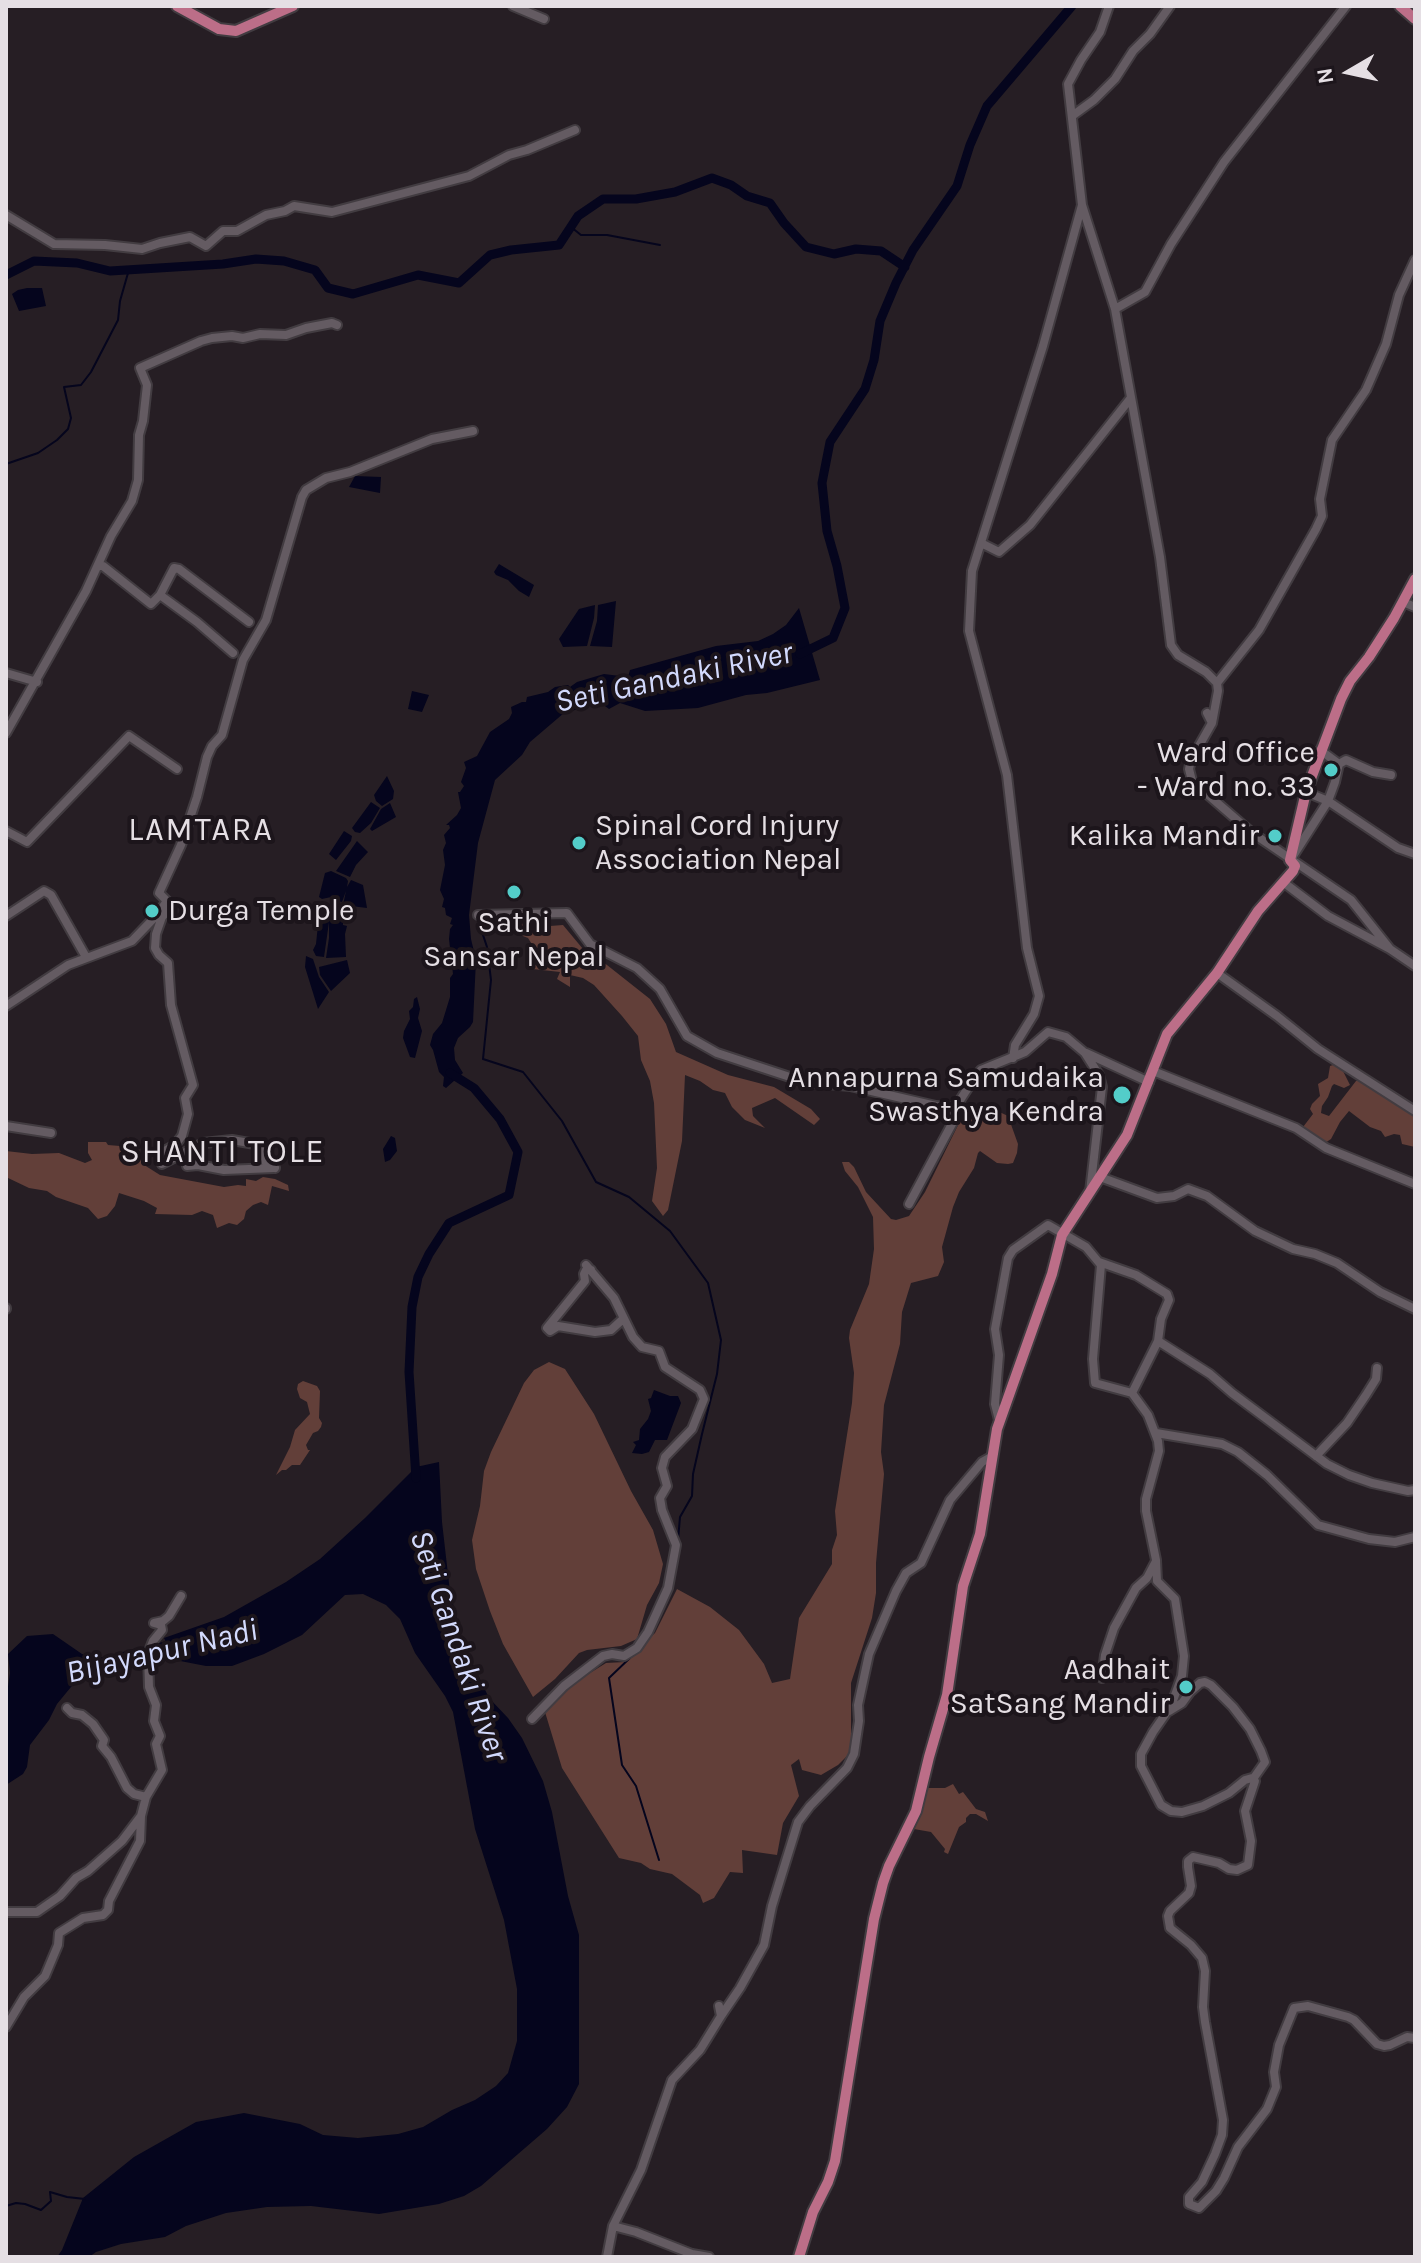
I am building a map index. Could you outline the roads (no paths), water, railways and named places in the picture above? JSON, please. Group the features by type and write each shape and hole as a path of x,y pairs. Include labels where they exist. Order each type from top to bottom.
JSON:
{"main road":[{"path":"177,6 219,29 236,31 293,6"},
{"path":"1400,6 1415,19"},
{"path":"799,2257 813,2212 835,2161 874,1919 886,1873 916,1811 943,1713 963,1586 980,1534 999,1420 1052,1274 1062,1235 1127,1135 1167,1034 1217,973 1258,911 1294,869 1290,860 1306,792 1345,690 1376,646 1415,579"}],"street":[{"path":"513,6 544,19"},
{"path":"1109,6 1100,32 1068,84 1082,205 1115,309 1160,557 1171,645 1178,655 1206,672 1217,683 1212,723 1191,760 1189,769 1192,781 1251,832 1351,900 1390,949"},
{"path":"1072,116 1115,79 1133,51 1170,6"},
{"path":"1115,309 1145,292 1171,244 1224,162 1346,6"},
{"path":"6,215 54,244 142,249 190,237 206,246 223,231 237,231 266,215 294,206 332,212 469,176 509,155 575,130"},
{"path":"1013,1058 1015,1045 1034,1014 1039,996 1027,948 1007,775 969,631 972,571 1043,346 1082,205"},
{"path":"1217,683 1259,630 1316,529 1322,516 1320,499 1332,440 1366,390 1386,344 1399,295 1415,260"},
{"path":"6,733 37,682 132,501 138,480 139,435 147,385 140,368 212,338 286,335 306,328 332,323 337,325"},
{"path":"981,543 999,552 1030,525 1130,399"},
{"path":"187,1166 224,1170 275,1168 266,1163 263,1152 255,1144 232,1140 203,1143 162,1164 163,1152 182,1136 188,1114 185,1098 193,1085 171,1005 168,963 155,948 156,934 162,917 168,911 167,901 159,893 181,845 207,757 222,735 243,660 266,620 302,497 312,485 326,478 350,472 432,439 473,431"},
{"path":"98,566 103,566 151,604 160,595 174,568 179,569 249,622"},
{"path":"160,595 233,653"},
{"path":"1403,602 1415,607"},
{"path":"6,673 37,682"},
{"path":"1207,713 1212,723"},
{"path":"6,831 27,842 129,736 177,769"},
{"path":"1320,750 1339,764"},
{"path":"1290,860 1328,801 1339,764 1346,760 1373,772 1391,775"},
{"path":"1306,792 1328,801 1389,843 1415,854"},
{"path":"1283,882 1328,916 1415,966"},
{"path":"6,916 44,891 51,895 86,957"},
{"path":"6,1006 61,969 132,941 167,901"},
{"path":"478,915 567,913 590,944 637,968 660,989 687,1036 717,1053 805,1082 850,1086 955,1108"},
{"path":"1217,973 1318,1049 1415,1111"},
{"path":"909,1204 953,1122 955,1108 981,1070 1025,1052 1048,1032 1066,1037 1085,1053 1099,1075 1102,1087 1090,1193"},
{"path":"1085,1053 1296,1128 1326,1148 1415,1184"},
{"path":"6,1126 51,1133"},
{"path":"1100,1177 1157,1198 1174,1196 1188,1189 1207,1196 1255,1231 1293,1249 1337,1263 1380,1292 1415,1309"},
{"path":"999,1420 995,1404 999,1355 995,1329 1008,1258 1013,1250 1048,1225 1086,1247 1101,1268 1094,1379 1098,1385 1132,1393 1148,1415 1156,1433 1159,1451 1145,1506 1157,1581 1175,1599 1183,1644 1182,1676 1168,1711 1153,1732 1140,1760 1166,1810 1182,1812 1203,1806 1229,1793 1245,1780 1253,1779"},
{"path":"1099,1262 1136,1275 1167,1294 1169,1300 1161,1319 1158,1341 1132,1393"},
{"path":"532,1719 564,1686 603,1656 624,1656 637,1648 648,1632 668,1588 674,1563 676,1545 660,1498 667,1486 662,1468 665,1457 692,1429 704,1399 700,1390 665,1367 659,1351 642,1347 623,1319 614,1298 588,1268 584,1274 585,1281 547,1328 550,1331 558,1326 595,1332 611,1330 623,1319"},
{"path":"1158,1341 1210,1374 1327,1464 1372,1483 1415,1490"},
{"path":"1316,1456 1353,1414 1376,1379 1377,1368"},
{"path":"1156,1433 1222,1444 1238,1452 1267,1475 1318,1525 1369,1539 1395,1542 1415,1537"},
{"path":"607,2257 613,2226 641,2170 672,2080 700,2050 764,1945 772,1906 798,1822 847,1768 854,1754 858,1705 869,1654 896,1591 906,1573 921,1563 950,1500 982,1462 991,1457"},
{"path":"1102,1678 1105,1655 1114,1628 1156,1560"},
{"path":"6,2027 24,1997 45,1976 58,1945 59,1933 83,1918 103,1915 108,1910 109,1901 140,1841 146,1797 162,1770 156,1744 160,1736 154,1721 156,1705 149,1687 148,1654 162,1630 161,1625 154,1623 169,1616 181,1596"},
{"path":"1168,1711 1182,1703 1200,1683 1211,1685 1250,1729 1265,1762 1253,1779 1254,1785 1245,1811 1251,1841 1248,1865 1237,1870 1229,1869 1219,1863 1193,1857 1188,1861 1189,1893 1168,1916 1170,1928 1202,1958 1205,1971 1203,2007 1223,2120 1222,2135 1215,2154 1202,2182 1189,2197 1189,2204 1199,2208 1216,2191 1238,2147 1267,2109 1276,2087 1274,2072 1279,2045 1294,2008 1308,2006 1348,2017 1377,2044 1384,2046 1407,2037 1415,2038"},
{"path":"67,1708 93,1724 127,1788 134,1794 146,1797"},
{"path":"6,1912 37,1912 60,1896 76,1878 122,1841 141,1816"},
{"path":"719,2006 721,2016"},
{"path":"613,2226 709,2257"}],"water":[{"path":"27,288 42,288 46,306 19,311 12,294"},
{"path":"355,476 381,477 380,493 349,487"},
{"path":"499,564 534,585 529,597 508,580 496,575 494,572"},
{"path":"616,601 612,647 590,646 598,605"},
{"path":"595,605 587,646 563,647 559,639 579,609"},
{"path":"799,608 820,680 698,708 645,711 620,703 609,709 589,706 564,713 530,742 522,755 495,780 478,843 469,915 476,960 473,1022 458,1038 454,1048 455,1060 463,1073 446,1088 443,1086 444,1077 439,1072 430,1045 433,1034 442,1023 450,997 450,978 453,974 449,939 453,925 450,924 452,918 446,915 442,907 444,899 440,890 445,865 444,835 450,828 446,825 461,808 458,792 464,786 461,782 466,768 464,762 477,756 490,732 509,719 511,707 526,702 527,697 555,687 570,687 604,674 620,676 625,680 630,670 716,646 758,641 786,625"},
{"path":"412,691 429,695 422,712 408,709"},
{"path":"387,776 394,791 393,799 382,806 374,795"},
{"path":"371,802 380,808 371,823 360,833 355,832 352,828"},
{"path":"390,803 396,817 372,831 370,829 381,809"},
{"path":"344,831 352,836 351,841 336,860 329,854"},
{"path":"357,841 368,852 350,877 336,871"},
{"path":"331,871 346,878 347,887 351,880 363,885 367,908 343,905 346,891 342,902 331,897 319,897 325,873"},
{"path":"319,915 343,920 343,925 347,926 346,957 326,958 329,922 324,957 316,956 313,950"},
{"path":"306,956 313,959 319,977 329,992 318,1009 305,967"},
{"path":"347,960 350,973 331,991 320,975 319,967"},
{"path":"417,997 422,1031 415,1058 410,1057 403,1038 410,1019 409,1011"},
{"path":"391,1136 395,1138 397,1151 385,1162 383,1149"},
{"path":"654,1390 678,1396 681,1403 667,1440 655,1440 649,1452 632,1453 636,1445 633,1442 639,1440 640,1429 651,1411 648,1399"},
{"path":"439,1462 450,1592 463,1644 489,1698 522,1738 543,1781 552,1812 579,1935 579,2084 567,2107 547,2129 481,2186 464,2196 439,2204 379,2214 311,2206 267,2207 226,2213 186,2226 165,2237 121,2244 89,2257 57,2257 83,2198 134,2157 196,2122 244,2113 300,2124 323,2135 358,2138 398,2134 423,2127 475,2100 496,2086 508,2073 517,2041 517,1989 504,1920 475,1829 453,1712 415,1653 400,1619 386,1605 363,1594 345,1595 302,1635 232,1666 206,1666 175,1660 164,1638 224,1617 286,1582 320,1559 416,1467"},
{"path":"53,1634 82,1654 96,1658 99,1666 80,1676 57,1704 30,1745 23,1774 6,1785 8,1654 27,1636"}],"waterway":[{"name":"Seti Gandaki River","path":"800,654 833,638 845,608 827,531 822,483 830,442 865,389 874,360 880,321 913,250 957,186 987,106 1072,6"},
{"path":"6,275 34,261 77,263 110,271 256,259 284,261 315,270 328,288 353,294 418,275 459,283 490,255 559,245 578,216 603,199 636,199 675,192 712,178 731,185 747,196 770,203 806,247 834,254 856,249 881,251 905,267"},
{"path":"571,227 581,235 607,235 660,245"},
{"path":"6,464 38,453 68,429 71,418 64,387 81,385 91,372 118,320 128,273 142,268"},
{"path":"480,926 487,947 491,980 483,1059 523,1072 562,1121 596,1182 629,1197 670,1231 708,1283 721,1340 717,1374 693,1474 692,1496 680,1517 678,1540"},
{"name":"Seti Gandaki River","path":"416,1478 409,1372 412,1307 418,1277 449,1223 509,1195 518,1152 500,1119 474,1088 450,1073"},
{"name":"Bijayapur Nadi","path":"89,1665 180,1645"},
{"path":"633,1655 609,1678 622,1765 636,1786 659,1860"},
{"path":"6,2206 25,2204 41,2210 51,2201 50,2192 85,2199"}],"place":[{"name":"Ward Office - Ward no. 33","path":"1331,770"},
{"name":"Kalika Mandir","path":"1275,836"},
{"name":"Spinal Cord Injury Association Nepal","path":"579,843"},
{"name":"Sathi Sansar Nepal","path":"514,892"},
{"name":"Durga Temple","path":"152,911"},
{"name":"Annapurna Samudaika Swasthya Kendra","path":"1122,1095"},
{"name":"Aadhait SatSang Mandir","path":"1186,1687"}],"district":[{"name":"LAMTARA","path":"201,831"},
{"name":"SHANTI TOLE","path":"223,1153"}]}
